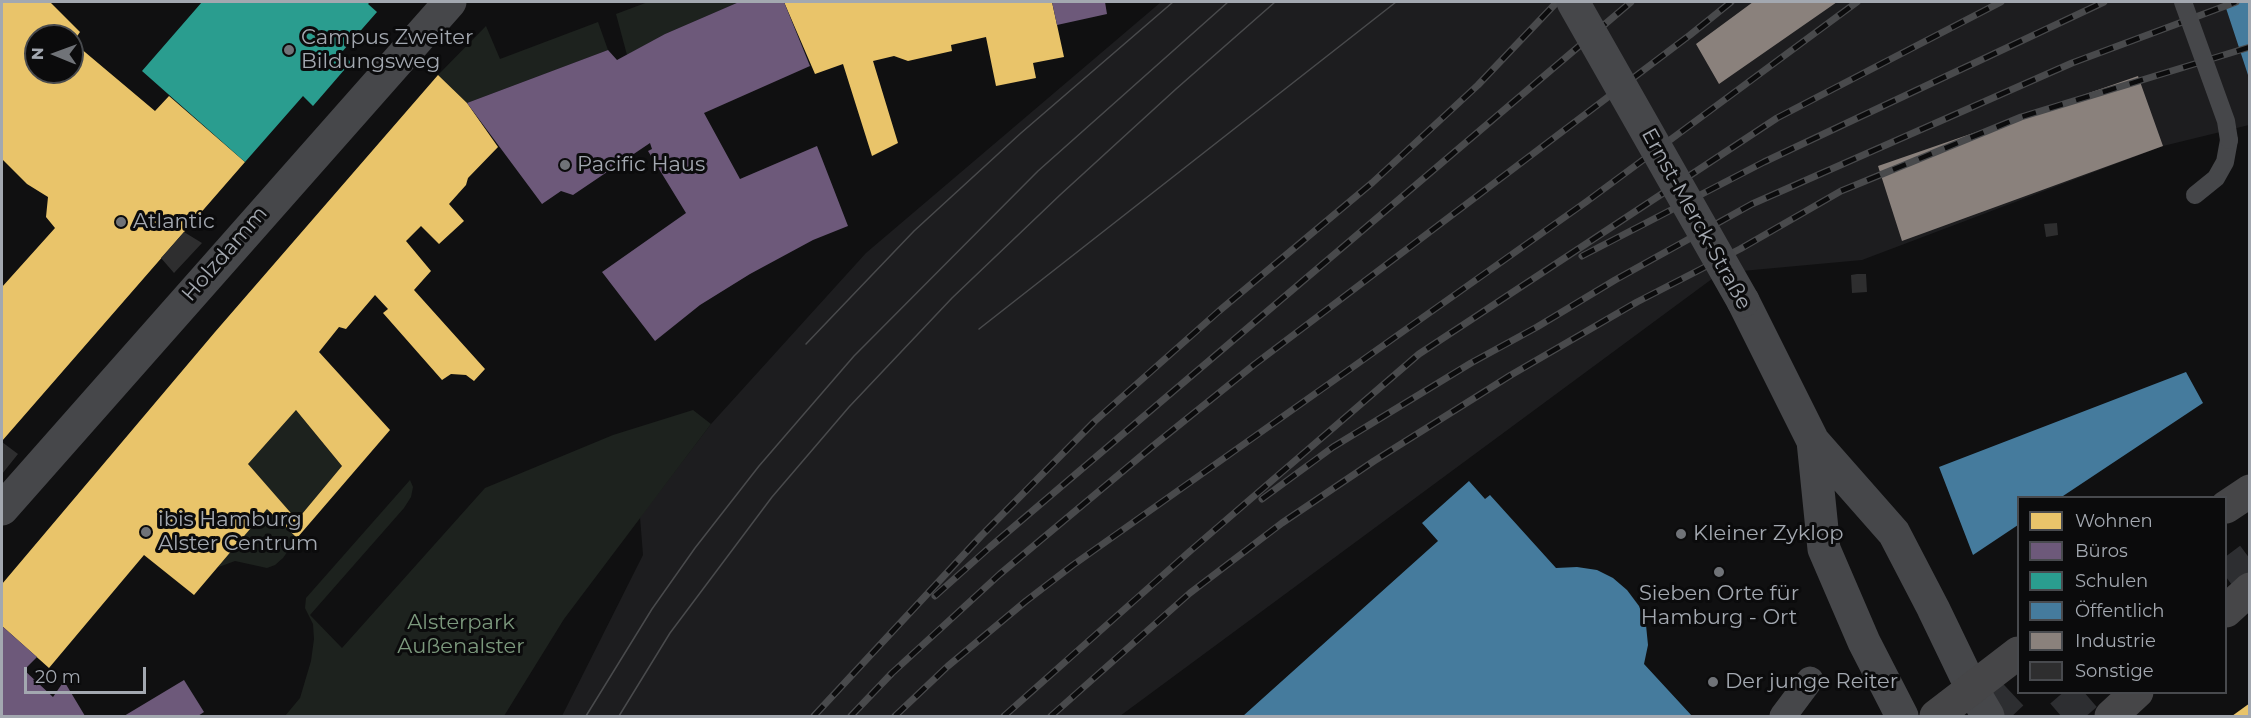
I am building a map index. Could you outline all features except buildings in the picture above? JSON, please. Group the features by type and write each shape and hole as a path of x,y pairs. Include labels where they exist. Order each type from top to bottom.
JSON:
{"main road":[{"path":"2227,506 2250,491"},
{"path":"2227,610 2250,589"},
{"path":"1936,717 2017,655"},
{"path":"2111,717 2136,694"}],"street":[{"name":"Holzdamm","path":"2,509 450,2"},
{"name":"Ernst-Merck-Straße","path":"1573,2 1743,301 1812,441 1894,533 1988,717"},
{"name":"Ernst-Merck-Straße","path":"1812,441 1824,549 1861,634 1902,717"},
{"path":"1783,717 1810,680"}],"lane":[{"path":"2183,2 2226,122 2229,140 2225,162 2216,178 2195,195"}],"shaded area":[{"path":"1161,2 2249,2 2249,125 2163,146 1862,260 1720,273 1120,716 562,716 643,555 640,517 711,424 866,253"}],"green space":[{"path":"648,2 739,2 665,34 627,55 616,14"},
{"path":"598,22 608,50 467,103 438,75 486,26 500,59"},
{"path":"296,410 342,466 297,520 248,464"},
{"name":"Alsterpark Außenalster","path":"693,410 711,424 564,619 504,716 285,716 300,698 311,661 314,639 313,624 305,608 306,598 410,480 413,487 411,497 404,508 310,615 342,648 485,488 613,435"},
{"path":"267,509 297,538 283,558 267,568 235,561 216,568"}],"tunnel":[{"path":"2227,576 2250,559"},
{"path":"1988,716 2017,689"},
{"path":"2061,716 2087,694"}],"tram line":[{"path":"806,344 914,231 1021,133 1173,2"},
{"path":"586,716 652,609 695,548 759,466 854,356 1038,171 1228,2"},
{"path":"619,716 670,633 772,497 849,407 952,298 1060,195 1275,2"},
{"path":"979,329 1396,2"}],"railway":[{"path":"814,716 981,536 1095,421 1219,311 1372,183 1478,85 1557,2"},
{"path":"935,596 1631,2"},
{"path":"851,716 892,673 1000,574 1153,446 1255,364 1731,2"},
{"path":"895,716 948,666 1073,565 1586,202 1857,2"},
{"path":"1004,716 1189,552 1419,354 1777,118 2001,2"},
{"path":"1582,256 1764,162 2104,2"},
{"path":"1262,499 1333,447 1471,363 1752,204 2072,63 2236,2"},
{"path":"1051,716 1190,593 1282,523 1374,461 1511,375 1637,302 1740,249 1841,191 2021,117 2250,47"}],"place":[{"name":"Campus Zweiter Bildungsweg","path":"289,50"},
{"name":"Pacific Haus","path":"565,165"},
{"name":"Atlantic","path":"121,222"},
{"name":"ibis Hamburg Alster Centrum","path":"146,532"},
{"name":"Kleiner Zyklop","path":"1681,534"},
{"name":"Sieben Orte für Hamburg - Ort","path":"1719,572"},
{"name":"Der junge Reiter","path":"1713,682"}]}
